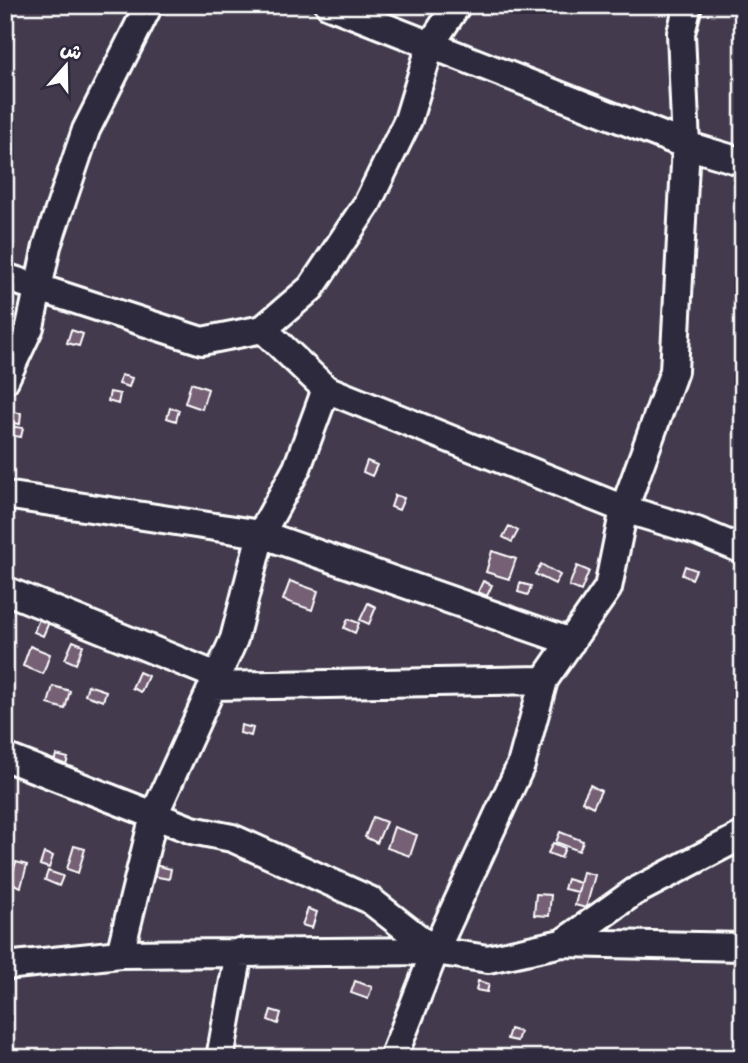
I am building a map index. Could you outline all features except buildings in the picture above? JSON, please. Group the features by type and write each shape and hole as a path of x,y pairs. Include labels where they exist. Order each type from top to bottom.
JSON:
{"street":[{"path":"5,380 30,327 47,246 86,130 149,5"},
{"path":"329,5 686,145 743,162"},
{"path":"5,277 202,341 262,329 312,288 367,204 408,120 431,44 457,5"},
{"path":"393,1058 435,951 521,765 544,680 608,588 624,509 674,371 686,145 681,33 688,5"},
{"path":"262,329 327,388 624,509 697,531 743,550"},
{"path":"120,954 154,816 234,639 261,534 298,468 327,388"},
{"path":"5,495 261,534 571,642"},
{"path":"5,590 215,681 544,680"},
{"path":"5,757 192,830 232,838 370,900 435,951"},
{"path":"562,943 634,892 743,835"},
{"path":"5,966 120,954 435,951 488,960 562,943 743,947"},
{"path":"220,1058 239,952"}]}
